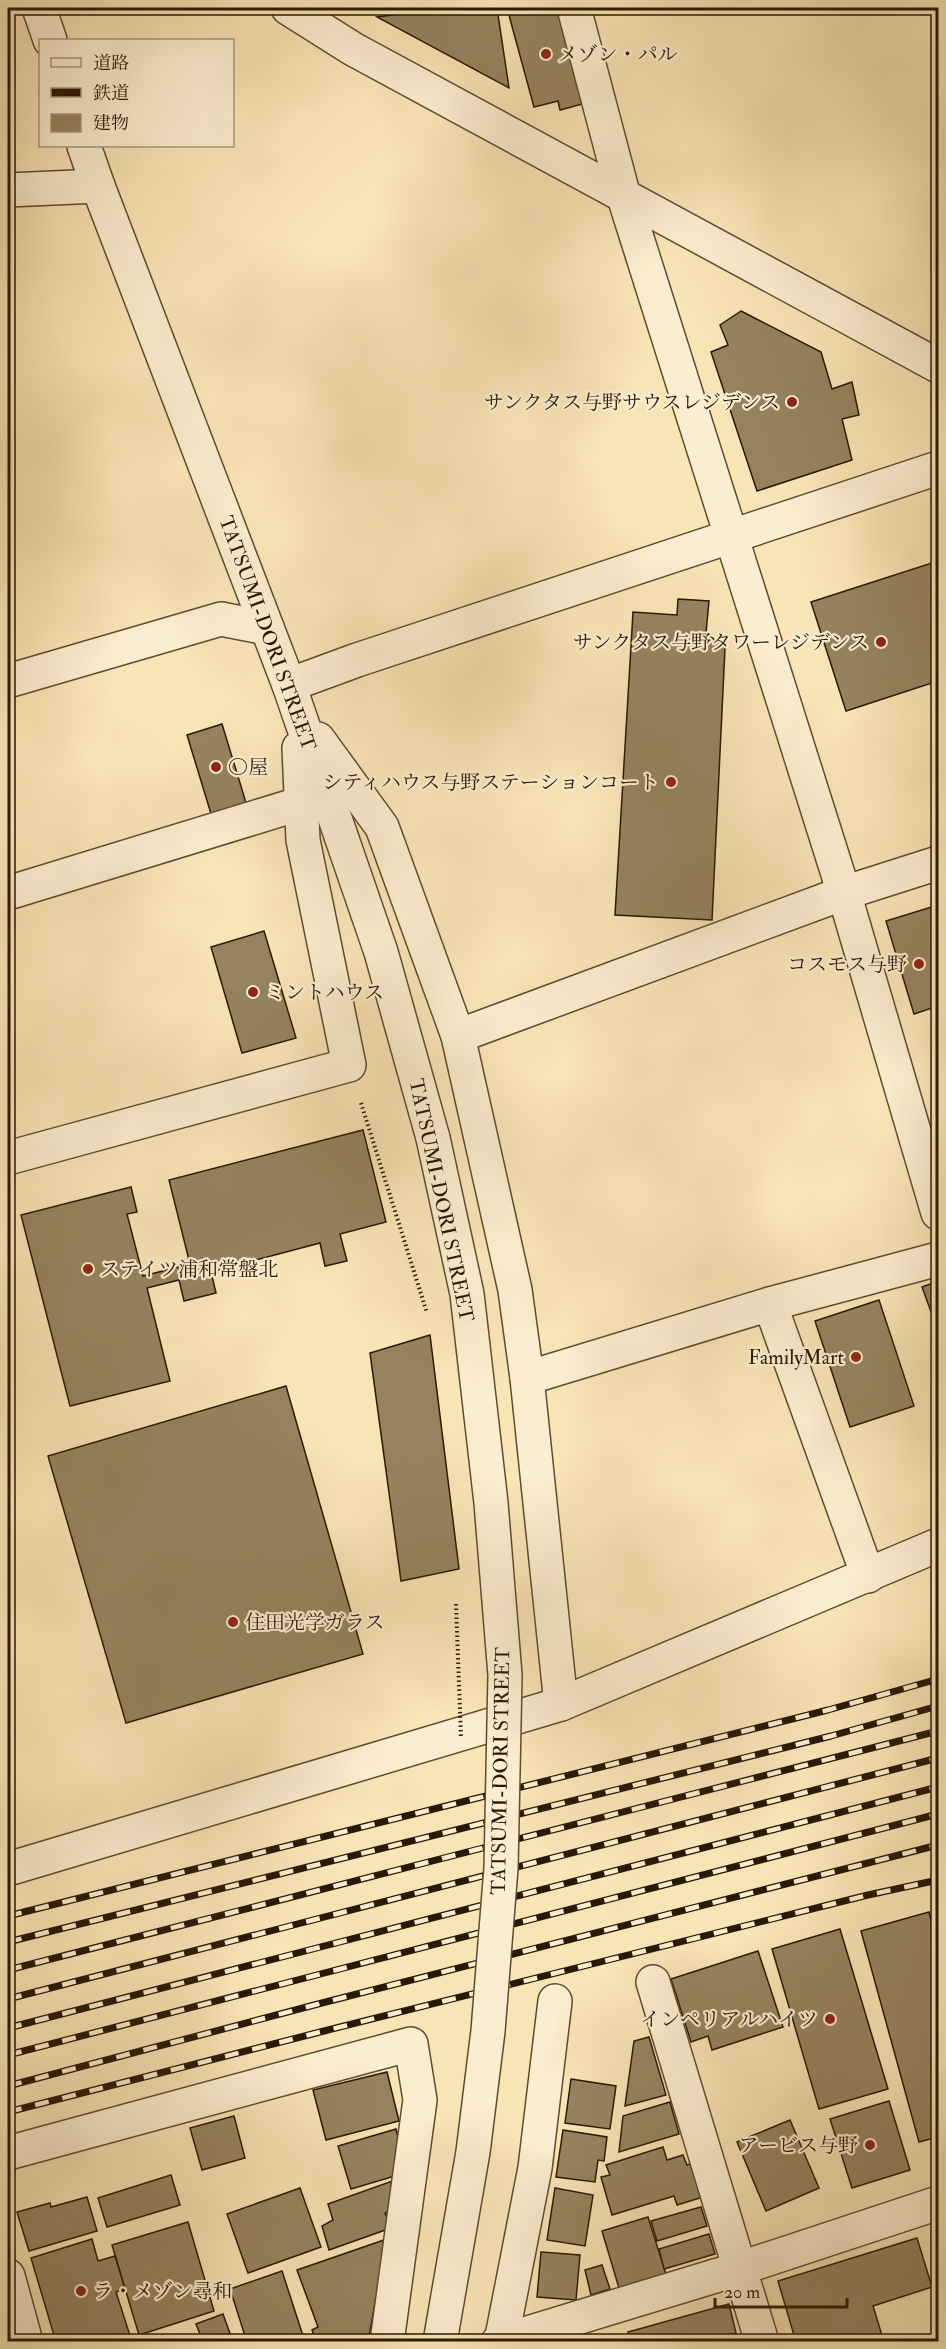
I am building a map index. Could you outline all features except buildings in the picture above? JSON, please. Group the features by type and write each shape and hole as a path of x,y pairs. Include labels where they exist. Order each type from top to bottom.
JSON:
{"street":[{"path":"39,8 50,39"},
{"path":"574,8 624,197 844,893 939,1213"},
{"path":"303,9 353,50 939,366"},
{"name":"TATSUMI-DORI STREET","path":"84,147 293,698 381,952 433,1138 467,1294 491,1503 505,1675 501,1869 488,2031 472,2152 440,2342"},
{"path":"8,190 98,186"},
{"path":"293,698 357,660 939,468"},
{"path":"8,681 221,619 267,628"},
{"path":"8,1158 349,1065 303,840 293,698"},
{"path":"293,698 382,827 458,1036 515,1290 527,1378 561,1704"},
{"path":"8,893 302,803"},
{"path":"458,1036 844,893 939,863"},
{"path":"527,1378 770,1304 939,1259"},
{"path":"770,1304 868,1576"},
{"path":"8,1869 561,1704 939,1545"},
{"path":"653,1982 738,2269 762,2342"},
{"path":"555,2001 535,2168 500,2341 738,2269 939,2203"},
{"path":"8,2153 411,2044 420,2100 387,2342"},
{"path":"8,2276 26,2342"}],"path":[{"path":"349,1065 427,1314"}],"railway":[{"path":"8,1916 828,1710 938,1679"},
{"path":"8,1942 831,1736 938,1706"},
{"path":"8,1970 938,1731"},
{"path":"8,1999 938,1758"},
{"path":"8,2028 938,1787"},
{"path":"8,2055 938,1814"},
{"path":"8,2086 938,1845"},
{"path":"8,2112 868,1895 938,1880"}],"place":[{"name":"メゾン・パル","path":"546,54"},
{"name":"サンクタス与野サウスレジデンス","path":"792,402"},
{"name":"サンクタス与野タワーレジデンス","path":"881,642"},
{"name":"〇屋","path":"216,767"},
{"name":"シティハウス与野ステーションコート","path":"671,782"},
{"name":"コスモス与野","path":"919,964"},
{"name":"ミントハウス","path":"253,992"},
{"name":"ステイツ浦和常盤北","path":"88,1269"},
{"name":"FamilyMart","path":"856,1357"},
{"name":"住田光学ガラス","path":"233,1622"},
{"name":"インペリアルハイツ","path":"830,2019"},
{"name":"アービス与野","path":"870,2145"},
{"name":"ラ・メゾン尋和","path":"81,2291"}]}
